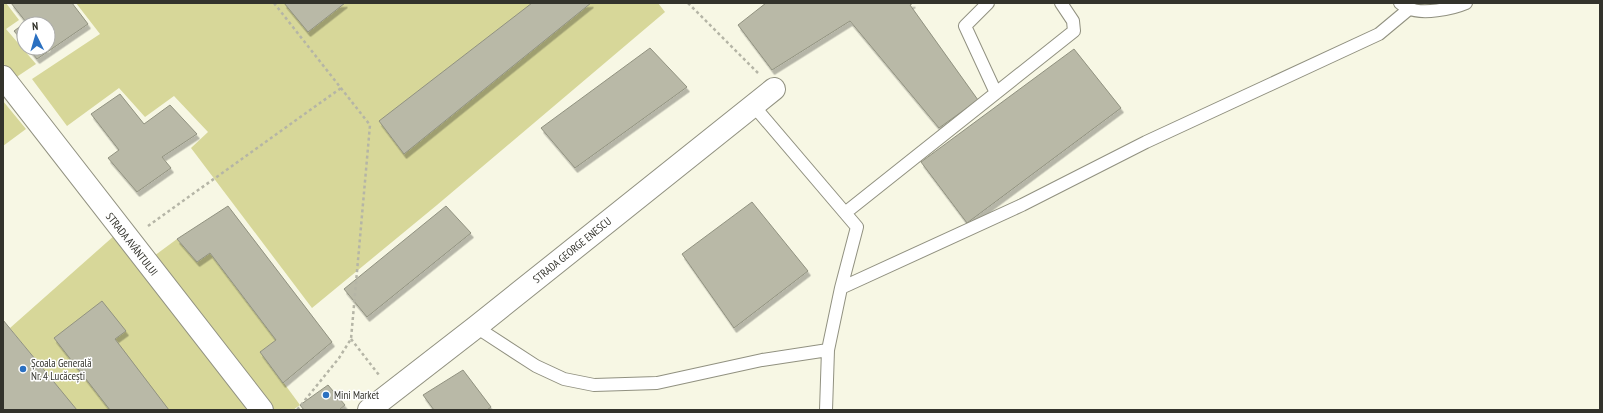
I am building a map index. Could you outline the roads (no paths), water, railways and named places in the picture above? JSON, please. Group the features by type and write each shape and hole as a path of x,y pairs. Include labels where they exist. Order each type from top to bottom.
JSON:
{"street":[{"name":"STRADA AVÂNTULUI","path":"3,77 262,410"},
{"name":"STRADA GEORGE ENESCU","path":"374,409 392,393 476,328 774,89"}],"lane":[{"path":"988,3 965,26 996,93"},
{"path":"845,214 1074,31 1073,21 1061,3"},
{"path":"841,288 1022,205 1146,142 1379,34 1404,6 1422,11 1455,8 1466,3"},
{"path":"753,105 857,228 841,288 828,350 826,410"},
{"path":"476,328 536,366 564,379 594,385 657,383 762,360 828,350"}],"place":[{"name":"Școala Generală Nr. 4 Lucăcești","path":"23,369"},
{"name":"Mini Market","path":"326,395"}]}
